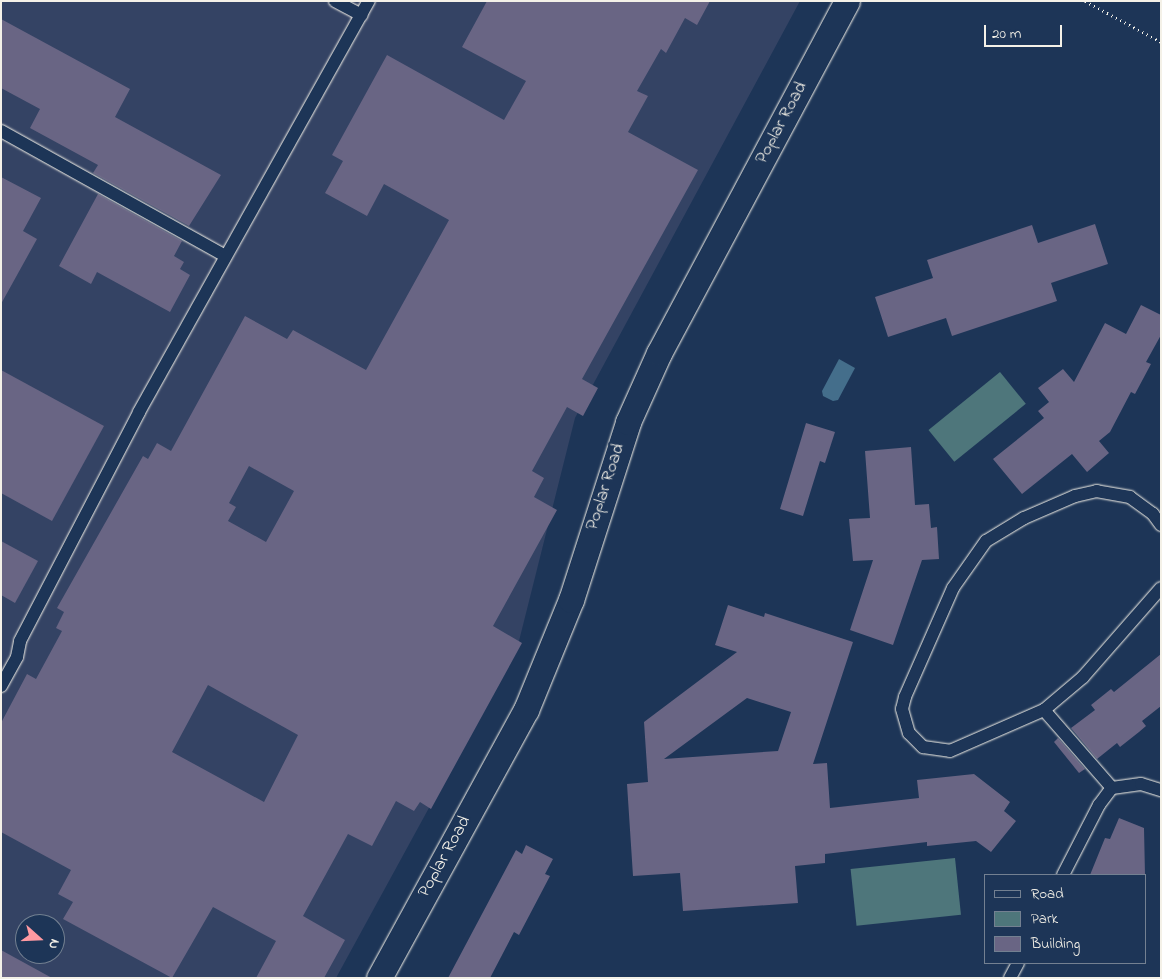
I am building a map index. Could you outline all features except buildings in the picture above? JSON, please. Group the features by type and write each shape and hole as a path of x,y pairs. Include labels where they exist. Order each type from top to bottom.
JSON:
{"street":[{"name":"Poplar Road","path":"379,978 526,710 571,600 628,422 659,353 847,1"}],"lane":[{"path":"335,1 361,15"},
{"path":"1,686 17,657 20,641 140,412 369,1"},
{"path":"1,131 226,256"},
{"path":"1161,525 1152,514 1130,497 1097,491 1075,496 1002,529 986,540 964,568 905,696 902,709 909,733 923,747 950,751 1044,710 1082,677 1161,588"},
{"path":"1044,710 1112,788"},
{"path":"1064,874 1099,805 1112,788 1141,784 1161,790"},
{"path":"1010,978 1017,964"}],"path":[{"path":"1085,1 1161,42"}],"shaded area":[{"path":"1,1 800,1 575,418 518,645 336,978 1,978"},
{"path":"839,359 855,368 838,400 833,401 823,396 822,391"}],"green space":[{"path":"1000,372 1026,404 954,462 929,430"},
{"path":"955,858 961,915 857,926 851,869"}]}
